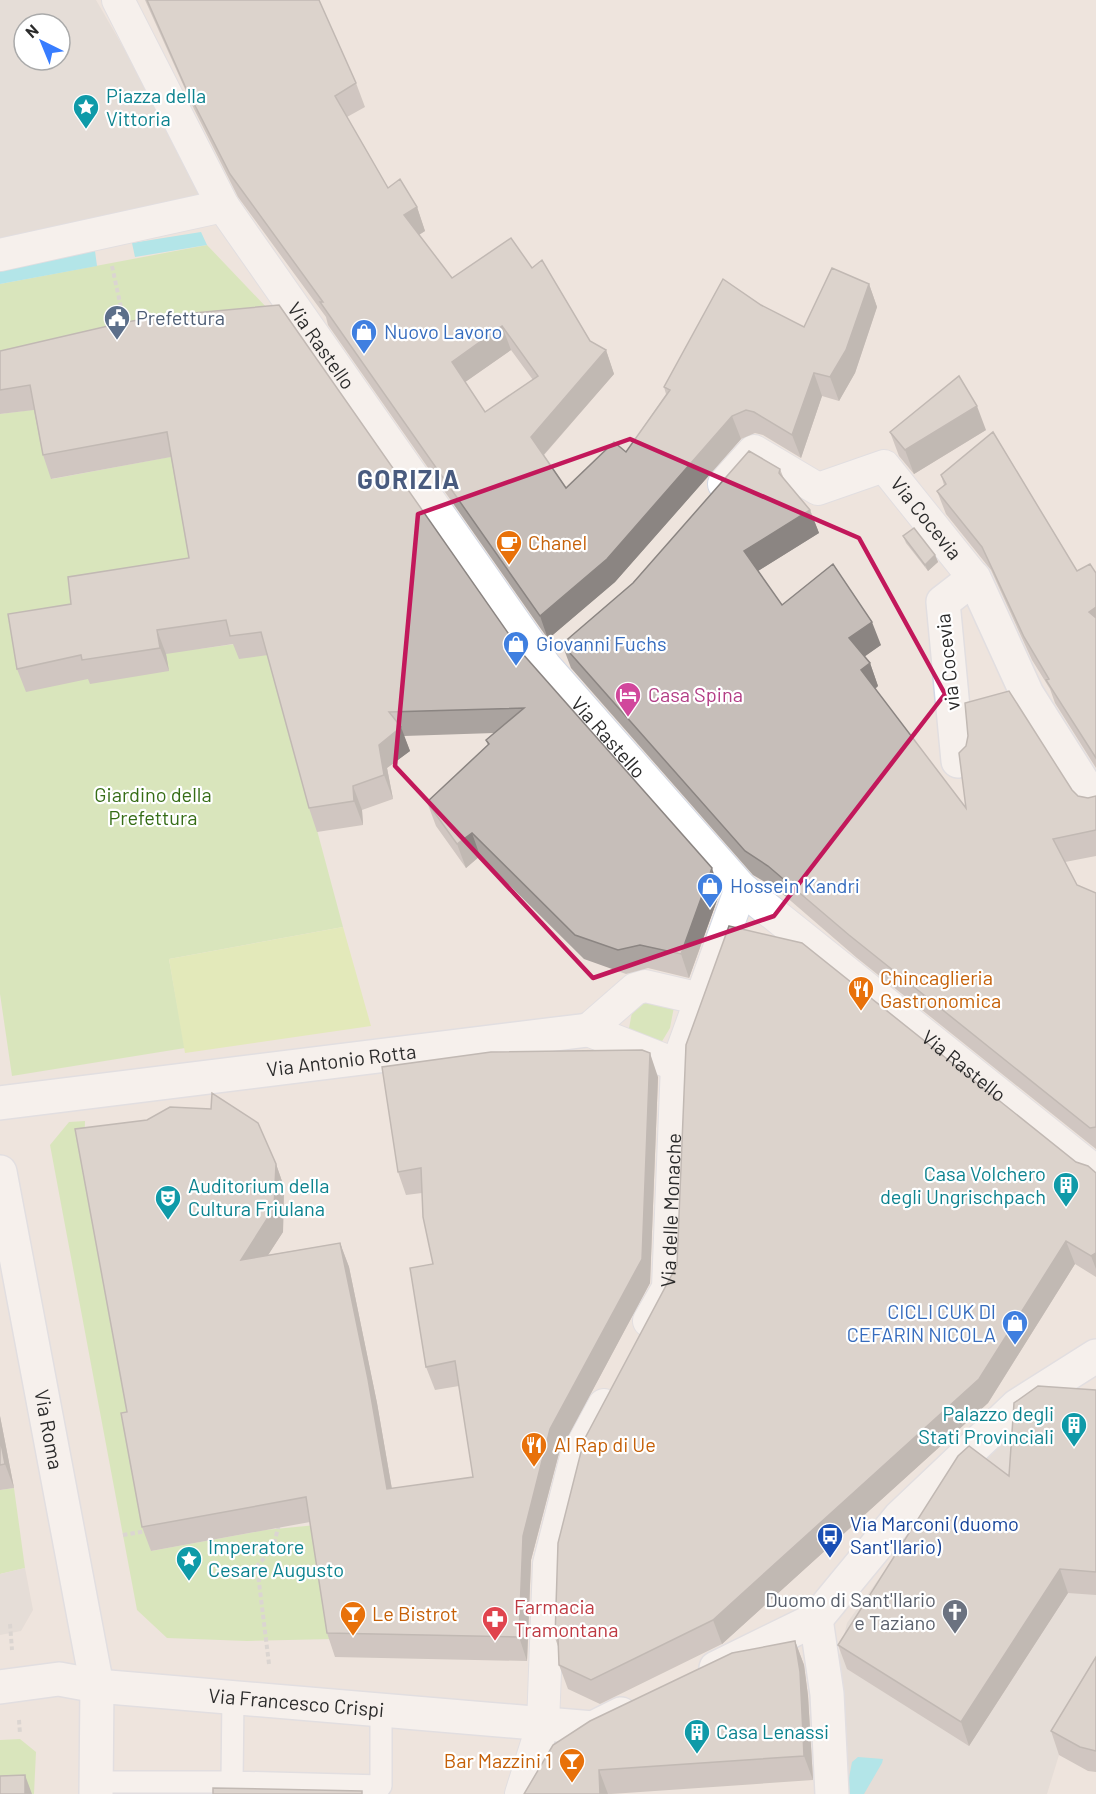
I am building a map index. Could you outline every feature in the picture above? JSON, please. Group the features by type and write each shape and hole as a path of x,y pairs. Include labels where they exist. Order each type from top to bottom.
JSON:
{"main road":[{"name":"via Cocevia","path":"958,761 943,602 974,578"},
{"name":"Via Cocevia","path":"974,578 1027,694 1096,803"},
{"name":"Via Antonio Rotta","path":"0,1103 588,1030"},
{"name":"Via Roma","path":"0,1172 97,1686 96,1788"},
{"path":"688,1681 816,1619 900,1517 1017,1406 1096,1356"},
{"path":"816,1619 827,1694 832,1794"},
{"name":"Via Francesco Crispi","path":"0,1687 59,1679 97,1686 593,1728 646,1702"}],"street":[{"path":"0,255 105,233 217,203 118,0"},
{"name":"Via Rastello","path":"217,203 545,666 741,888 1096,1172"},
{"name":"Via Cocevia","path":"709,502 754,451 818,489 884,466 974,578"},
{"path":"545,666 570,644"},
{"name":"Via delle Monache","path":"635,1348 668,1288 677,1065 741,888"},
{"path":"588,1030 635,989 645,986 701,999"},
{"name":"Via Antonio Rotta","path":"588,1030 677,1065"},
{"path":"521,1794 543,1724 549,1564 576,1457 619,1377"}],"lane":[{"path":"232,1782 233,1698"},
{"path":"96,1788 232,1782 381,1786 381,1710"}],"path":[{"path":"105,233 127,336"},
{"path":"274,1701 257,1566 273,1548 281,1517"},
{"path":"123,1535 148,1531"}],"highlighted area":[{"path":"630,439 859,538 945,694 774,916 593,978 395,766 418,514"}],"green space":[{"path":"207,245 287,329 0,376 0,284"},
{"name":"Giardino della Prefettura","path":"39,409 52,479 175,456 200,594 199,649 235,644 270,655 343,927 169,959 185,1048 12,1076 0,994 0,414"},
{"path":"343,927 371,1026 185,1053 169,959"},
{"path":"650,999 674,1007 670,1028 661,1043 628,1034 632,1012"},
{"path":"85,1121 84,1153 151,1551 265,1530 316,1525 333,1639 247,1641 167,1638 137,1610 50,1145 69,1122"},
{"path":"14,1488 25,1568 0,1574 0,1490"},
{"path":"20,1739 36,1752 34,1794 0,1794 0,1740"}],"shaded area":[{"name":"Piazza della Vittoria","path":"0,0 96,0 212,201 0,241"},
{"path":"1020,1417 1096,1532 1096,1700 1059,1755 1047,1794 832,1794 836,1669 847,1623 941,1492"},
{"path":"25,1568 33,1610 21,1631 0,1635 0,1574"}],"water":[{"path":"201,232 207,245 135,257 132,243"},
{"path":"95,251 97,266 0,284 0,269"},
{"path":"858,1757 883,1759 864,1794 846,1794 852,1762"}],"building":[{"path":"147,0 319,0 356,83 335,96 388,188 400,179 417,207 404,215 452,278 511,238 532,268 542,260 590,341 606,350 531,437 566,488 614,442 626,452 670,390 664,387 723,279 761,305 804,327 832,268 869,284 846,350 830,377 814,373 792,435 754,412 746,410 732,416 607,559 540,616 320,302 323,302 230,174 185,86","holes":["502,326 538,376 485,412 452,362"]},
{"path":"279,305 522,653 712,868 681,954 640,945 618,950 575,935 472,833 457,844 427,802 489,744 486,740 524,708 389,712 401,727 379,745 384,775 353,786 354,801 309,808 261,632 230,636 226,620 157,630 160,648 82,660 81,655 17,669 8,614 71,604 68,577 189,558 167,432 43,455 30,385 0,390 0,351 161,316"},
{"path":"959,376 977,406 905,450 890,432"},
{"path":"993,432 1077,571 1090,564 1096,573 1096,607 1089,612 1096,618 1096,758 1046,680 1049,679 1024,637 982,547 937,491 946,484 941,475"},
{"path":"749,451 780,469 779,473 810,510 744,551 782,605 833,564 872,622 849,638 870,663 861,670 966,808 959,753 966,746 968,736 965,703 1009,691 1072,790 1078,796 1088,798 1096,796 1096,830 1053,839 1077,885 1096,893 1096,1127 1090,1128 849,935 768,866 745,851 562,644 633,583"},
{"path":"914,528 935,555 925,565 903,536"},
{"path":"729,926 802,943 1076,1162 1088,1166 1096,1173 1096,1253 1091,1256 1066,1241 979,1379 713,1620 591,1680 559,1665 558,1638 555,1638 558,1543 584,1440 677,1265 686,1045"},
{"path":"642,1050 650,1053 642,1259 550,1429 523,1536 519,1637 327,1633 306,1497 142,1527 121,1413 127,1412 75,1129 147,1120 170,1107 211,1109 212,1093 258,1123 276,1164 274,1208 241,1260 340,1243 368,1379 387,1489 473,1477 455,1361 426,1367 410,1268 433,1264 423,1217 421,1168 398,1172 382,1067 491,1052"},
{"name":"Duomo di Sant'Ilario e Taziano","path":"1038,1386 1096,1390 1096,1572 1060,1569 961,1722 838,1645 958,1456 969,1446 1009,1476 1014,1403"},
{"path":"0,1438 5,1464 0,1465"},
{"path":"795,1641 800,1672 804,1756 599,1770 600,1794 524,1794 553,1745 590,1721 732,1653"},
{"path":"1096,1657 1096,1751 1080,1747 1051,1731"},
{"path":"25,1775 25,1794 0,1794 0,1776"},
{"path":"213,1788 362,1791 362,1794 213,1794"}],"place":[{"name":"Piazza della Vittoria","path":"86,130"},
{"name":"Prefettura","path":"117,341"},
{"name":"Nuovo Lavoro","path":"364,355"},
{"name":"Chanel","path":"509,566"},
{"name":"Giovanni Fuchs","path":"516,667"},
{"name":"Casa Spina","path":"628,718"},
{"name":"Hossein Kandri","path":"710,909"},
{"name":"Chincaglieria Gastronomica","path":"861,1012"},
{"name":"Casa Volchero degli Ungrischpach","path":"1066,1208"},
{"name":"Auditorium della Cultura Friulana","path":"168,1221"},
{"name":"CICLI CUK DI CEFARIN NICOLA","path":"1015,1346"},
{"name":"Palazzo degli Stati Provinciali","path":"1074,1448"},
{"name":"Al Rap di Ue","path":"534,1468"},
{"name":"Via Marconi (duomo Sant'Ilario)","path":"830,1559"},
{"name":"Imperatore Cesare Augusto","path":"189,1582"},
{"name":"Duomo di Sant'Ilario e Taziano","path":"955,1635"},
{"name":"Le Bistrot","path":"353,1637"},
{"name":"Farmacia Tramontana","path":"495,1642"},
{"name":"Casa Lenassi","path":"697,1755"},
{"name":"Bar Mazzini 1","path":"572,1784"}],"district":[{"name":"GORIZIA","path":"409,480"}]}
